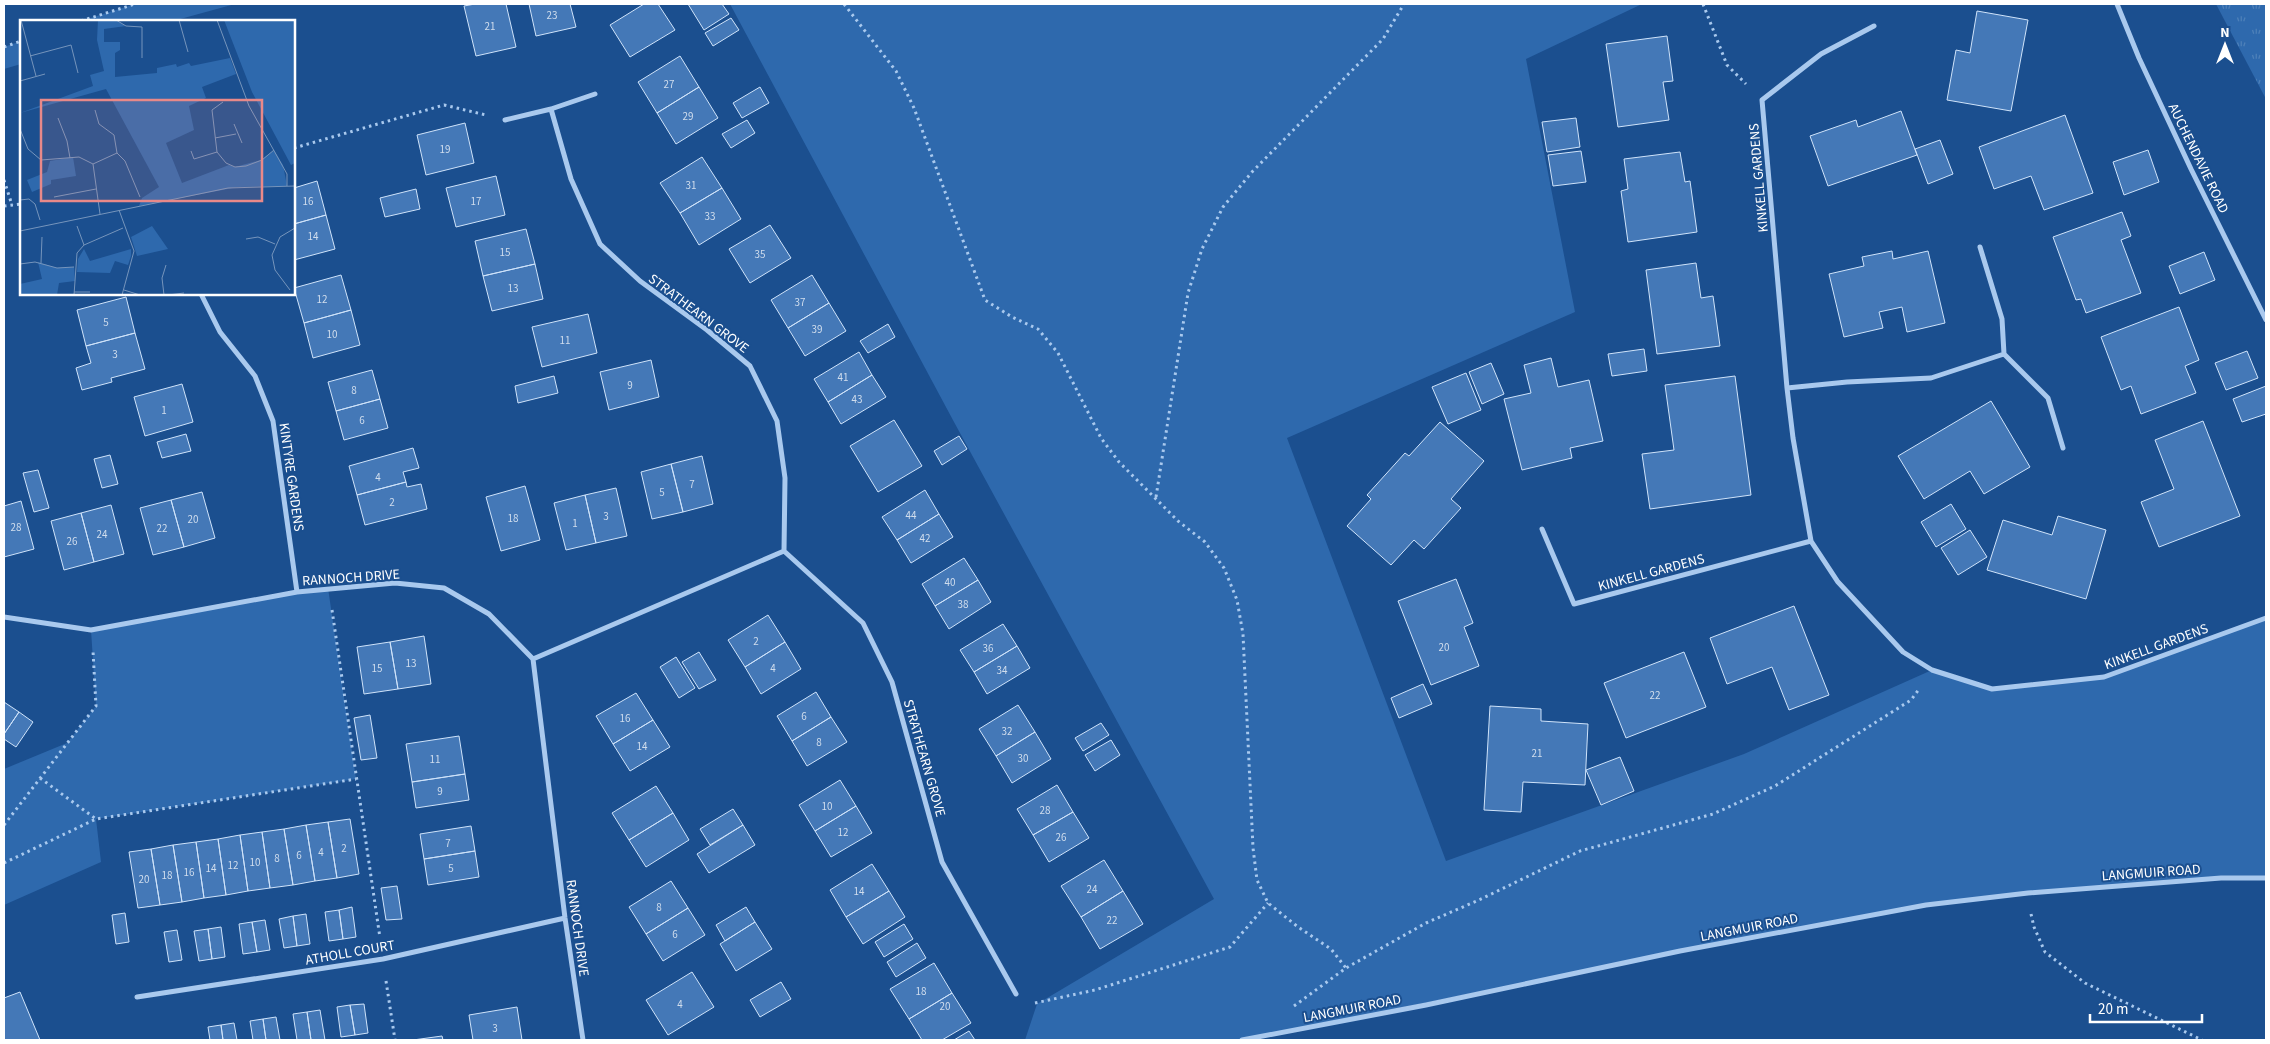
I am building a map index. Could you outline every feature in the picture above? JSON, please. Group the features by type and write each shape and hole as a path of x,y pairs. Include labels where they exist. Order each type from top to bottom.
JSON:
{"street":[{"name":"AUCHENDAVIE ROAD","path":"2117,4 2139,58 2191,169 2266,320"},
{"path":"1762,100 1821,54 1874,26"},
{"path":"505,120 551,109 595,94"},
{"name":"KINKELL GARDENS","path":"1762,100 1787,388 1793,438 1812,541 1845,589 1903,652 1932,670 1992,689 2104,677 2266,618"},
{"name":"STRATHEARN GROVE","path":"551,109 571,179 600,244 640,281 707,330 750,366 777,421 785,478 784,551 862,623 892,682 942,862 1016,994"},
{"path":"1980,247 2002,319 2004,354 2048,398 2063,448"},
{"name":"KINTYRE GARDENS","path":"202,295 220,332 255,376 273,420 297,592"},
{"path":"1787,388 1847,382 1931,378 2004,354"},
{"name":"KINKELL GARDENS","path":"1542,530 1574,604 1812,541"},
{"path":"532,658 784,551"},
{"name":"RANNOCH DRIVE","path":"4,617 91,630 297,592 396,583 444,588 489,614 532,658 565,918 583,1040"},
{"name":"LANGMUIR ROAD","path":"1242,1040 1727,942 1926,905 2028,893 2221,878 2266,878"},
{"name":"ATHOLL COURT","path":"136,997 383,959 565,918"}],"path":[{"path":"84,20 135,4"},
{"path":"844,4 896,71 914,108 985,300 1012,317 1038,329 1058,353 1101,438 1119,462 1178,521 1204,542 1224,568 1237,600 1243,634 1253,848 1257,880 1268,903 1298,927 1331,949 1346,968"},
{"path":"1155,498 1188,293 1202,249 1222,207 1252,172 1383,39 1403,10 1404,4"},
{"path":"1703,4 1727,65 1762,100"},
{"path":"4,47 20,41"},
{"path":"295,148 444,104 505,120"},
{"path":"4,180 12,205"},
{"path":"4,206 20,204"},
{"path":"328,588 395,1040"},
{"path":"4,824 96,706 91,630"},
{"path":"1279,1033 1284,1014 1346,968 1426,923 1479,900 1580,851 1712,814 1775,786 1912,700 1932,670"},
{"path":"40,778 96,819"},
{"path":"4,863 96,819 356,779"},
{"path":"2028,893 2034,927 2045,952 2085,983 2202,1040"},
{"path":"1016,994 1037,1004 1095,990 1230,947 1268,903"}],"green space":[{"path":"135,4 235,4 177,20 84,20"},
{"path":"730,4 1642,4 1526,59 1575,312 1287,438 1446,861 1744,754 1932,670 1992,689 2104,677 2266,618 2266,878 2221,878 2028,893 1926,905 1680,951 1242,1040 1025,1040 1037,1004 1214,899 954,422"},
{"path":"2216,4 2266,4 2266,99"},
{"path":"20,41 20,64 4,69 4,47"},
{"path":"328,588 356,779 96,819 101,862 4,905 4,769 67,743 96,706 91,630"}],"building":[{"path":"506,4 516,47 476,56 464,6"},
{"path":"529,4 570,4 576,27 536,36"},
{"path":"644,4 658,4 675,30 630,57 610,25"},
{"path":"688,4 722,4 729,14 704,30"},
{"path":"1977,11 2028,20 2011,111 1947,100 1956,50 1970,53"},
{"path":"731,18 739,30 713,46 705,33"},
{"path":"1667,36 1673,81 1663,82 1669,120 1618,127 1606,44"},
{"path":"680,56 699,87 657,113 638,82"},
{"path":"699,87 718,118 676,144 657,113"},
{"path":"760,87 769,103 742,118 733,103"},
{"path":"1901,111 1917,155 1828,186 1810,136 1856,120 1858,127"},
{"path":"2065,115 2093,193 2044,210 2031,176 1994,189 1979,147"},
{"path":"1576,118 1580,147 1547,152 1542,122"},
{"path":"747,120 755,133 731,148 722,134"},
{"path":"465,123 474,163 426,175 417,135"},
{"path":"1940,140 1953,174 1928,184 1915,149"},
{"path":"2148,150 2159,182 2124,195 2113,162"},
{"path":"1581,151 1586,182 1553,186 1548,155"},
{"path":"1680,152 1685,182 1690,181 1697,232 1628,242 1621,191 1628,189 1624,159"},
{"path":"702,157 722,188 680,213 660,183"},
{"path":"496,176 505,215 456,227 446,188"},
{"path":"317,181 326,215 295,224 295,188"},
{"path":"722,188 741,219 699,245 680,213"},
{"path":"416,189 420,209 385,217 380,198"},
{"path":"2122,212 2131,236 2121,240 2141,293 2086,313 2081,299 2076,300 2053,237"},
{"path":"326,215 335,249 295,260 295,224"},
{"path":"770,225 791,258 750,283 729,249"},
{"path":"526,229 535,264 483,276 475,241"},
{"path":"1892,251 1893,259 1928,251 1945,323 1907,332 1902,307 1879,312 1883,328 1844,337 1829,274 1864,266 1862,257"},
{"path":"2204,252 2215,280 2180,294 2169,266"},
{"path":"1696,263 1701,298 1713,296 1720,346 1657,354 1646,270"},
{"path":"535,264 543,299 492,311 483,276"},
{"path":"341,275 351,310 304,323 295,288"},
{"path":"812,275 829,303 788,328 771,300"},
{"path":"126,297 135,333 86,346 77,310"},
{"path":"829,303 846,331 805,356 788,328"},
{"path":"2179,307 2199,360 2185,366 2196,393 2141,414 2131,386 2121,390 2101,337"},
{"path":"351,310 360,345 313,358 304,323"},
{"path":"588,314 597,353 542,367 532,327"},
{"path":"888,324 895,337 868,353 860,341"},
{"path":"135,333 145,369 111,378 112,382 82,390 76,368 91,363 86,346"},
{"path":"1644,349 1647,371 1612,376 1608,354"},
{"path":"2247,351 2258,378 2226,390 2215,363"},
{"path":"859,352 872,375 828,402 814,379"},
{"path":"1551,358 1558,387 1589,380 1603,441 1570,448 1572,458 1522,470 1504,399 1531,393 1524,365"},
{"path":"651,360 659,397 609,410 600,372"},
{"path":"1491,363 1504,394 1482,404 1469,372"},
{"path":"372,370 380,399 336,411 328,382"},
{"path":"1466,373 1481,410 1448,424 1432,387"},
{"path":"872,375 886,397 841,424 828,402"},
{"path":"554,376 558,393 518,403 515,386"},
{"path":"1735,376 1751,495 1650,509 1642,454 1674,450 1665,385"},
{"path":"182,384 193,422 145,436 134,397"},
{"path":"2266,386 2266,414 2242,422 2233,399"},
{"path":"380,399 388,428 344,440 336,411"},
{"path":"1991,401 2030,467 1984,494 1970,471 1924,499 1898,456"},
{"path":"894,420 922,466 878,492 850,446"},
{"path":"2203,421 2240,516 2159,547 2141,502 2174,489 2155,440"},
{"path":"1440,422 1484,461 1451,499 1461,508 1424,549 1414,540 1391,565 1347,526 1371,499 1367,495 1405,453 1409,456"},
{"path":"186,434 191,451 162,458 157,442"},
{"path":"959,436 967,449 942,465 934,451"},
{"path":"413,448 419,468 403,472 406,482 357,495 349,466"},
{"path":"110,455 118,484 102,488 94,459"},
{"path":"702,456 713,504 683,512 671,464"},
{"path":"671,464 683,512 652,519 641,472"},
{"path":"38,470 49,508 34,512 23,473"},
{"path":"406,482 407,487 421,484 427,509 365,525 357,495"},
{"path":"525,486 540,540 501,551 486,497"},
{"path":"616,488 627,536 596,543 585,495"},
{"path":"925,490 939,514 897,540 882,517"},
{"path":"202,492 215,538 184,547 171,500"},
{"path":"585,495 596,543 566,550 554,503"},
{"path":"171,500 184,547 153,555 140,508"},
{"path":"21,501 34,549 4,557 4,506"},
{"path":"1951,504 1966,529 1936,547 1921,522"},
{"path":"111,505 124,554 94,562 81,513"},
{"path":"81,513 94,562 64,570 51,521"},
{"path":"939,514 953,537 911,563 897,540"},
{"path":"2058,516 2106,530 2086,599 1987,570 2003,520 2052,535"},
{"path":"1970,530 1987,557 1958,575 1941,548"},
{"path":"964,558 978,580 935,606 922,584"},
{"path":"1456,579 1473,623 1464,627 1479,666 1431,685 1398,601"},
{"path":"978,580 991,602 949,629 935,606"},
{"path":"1794,606 1829,695 1789,710 1772,667 1727,684 1710,638"},
{"path":"768,615 785,642 745,667 728,640"},
{"path":"1003,624 1017,646 974,672 960,650"},
{"path":"424,636 431,684 398,689 390,642"},
{"path":"390,642 398,689 364,694 357,647"},
{"path":"785,642 801,669 761,694 745,667"},
{"path":"1017,646 1030,668 987,694 974,672"},
{"path":"699,652 716,680 699,689 682,662"},
{"path":"1684,652 1706,707 1626,738 1604,683"},
{"path":"676,657 695,688 679,698 660,667"},
{"path":"1423,684 1432,704 1399,718 1391,698"},
{"path":"816,692 831,717 792,741 777,716"},
{"path":"636,693 653,720 613,744 596,716"},
{"path":"4,702 19,712 4,734"},
{"path":"1018,705 1035,732 996,756 979,729"},
{"path":"1490,706 1541,709 1541,721 1588,724 1585,785 1523,782 1521,812 1484,810"},
{"path":"19,712 33,722 16,747 4,739 4,734"},
{"path":"370,715 377,758 361,760 354,718"},
{"path":"831,717 847,742 807,766 792,741"},
{"path":"653,720 670,747 630,771 613,744"},
{"path":"1101,723 1109,735 1083,751 1075,738"},
{"path":"1035,732 1051,759 1012,783 996,756"},
{"path":"459,736 465,774 412,782 406,744"},
{"path":"1111,740 1120,755 1095,771 1085,755"},
{"path":"1620,757 1634,791 1601,805 1586,770"},
{"path":"465,774 469,800 416,808 412,782"},
{"path":"840,780 856,806 815,831 799,805"},
{"path":"1057,785 1073,812 1033,835 1017,809"},
{"path":"656,786 673,813 629,840 612,813"},
{"path":"856,806 872,833 831,857 815,831"},
{"path":"733,809 743,825 710,845 700,829"},
{"path":"1073,812 1089,838 1049,862 1033,835"},
{"path":"673,813 689,840 646,867 629,840"},
{"path":"350,819 359,874 337,878 328,822"},
{"path":"328,822 337,878 315,881 306,825"},
{"path":"306,825 315,881 293,885 284,829"},
{"path":"743,825 755,845 709,873 697,854"},
{"path":"471,826 475,851 424,859 420,834"},
{"path":"284,829 293,885 270,888 262,832"},
{"path":"262,832 270,888 248,891 240,835"},
{"path":"240,835 248,891 226,895 218,839"},
{"path":"218,839 226,895 204,898 196,842"},
{"path":"196,842 204,898 182,902 173,845"},
{"path":"173,845 182,902 160,905 151,849"},
{"path":"151,849 160,905 138,908 129,852"},
{"path":"475,851 479,877 428,885 424,859"},
{"path":"1104,860 1123,891 1081,917 1061,886"},
{"path":"872,864 889,891 846,917 830,890"},
{"path":"671,881 688,908 646,934 629,907"},
{"path":"397,886 402,919 386,920 381,888"},
{"path":"889,891 905,917 863,944 846,917"},
{"path":"1123,891 1143,924 1100,949 1081,917"},
{"path":"352,907 356,937 343,939 339,910"},
{"path":"746,907 755,922 725,941 716,925"},
{"path":"688,908 705,935 663,961 646,934"},
{"path":"339,910 343,939 329,941 325,912"},
{"path":"125,913 129,942 116,944 112,915"},
{"path":"306,914 310,944 297,946 293,916"},
{"path":"293,916 297,946 284,948 279,919"},
{"path":"265,920 270,950 257,952 252,922"},
{"path":"252,922 257,952 243,954 239,924"},
{"path":"755,922 772,949 736,971 720,944"},
{"path":"904,924 913,939 884,957 875,942"},
{"path":"221,927 225,957 212,959 208,929"},
{"path":"208,929 212,959 199,961 194,931"},
{"path":"177,930 182,960 169,962 164,932"},
{"path":"917,943 926,958 896,977 887,962"},
{"path":"934,963 952,993 909,1019 890,989"},
{"path":"692,972 714,1007 668,1035 646,1000"},
{"path":"781,982 791,999 760,1017 750,1000"},
{"path":"20,992 40,1040 4,1040 4,998"},
{"path":"952,993 971,1023 942,1040 922,1040 909,1019"},
{"path":"364,1004 368,1033 355,1035 350,1005"},
{"path":"350,1005 355,1035 341,1037 337,1007"},
{"path":"517,1007 522,1040 473,1040 469,1015"},
{"path":"320,1010 325,1040 311,1040 307,1012"},
{"path":"307,1012 311,1040 297,1040 293,1014"},
{"path":"276,1017 280,1040 266,1040 263,1019"},
{"path":"263,1019 266,1040 253,1040 250,1021"},
{"path":"234,1023 237,1040 223,1040 221,1025"},
{"path":"221,1025 223,1040 210,1040 208,1027"},
{"path":"969,1031 975,1040 954,1040"},
{"path":"442,1036 443,1040 413,1040"}]}
